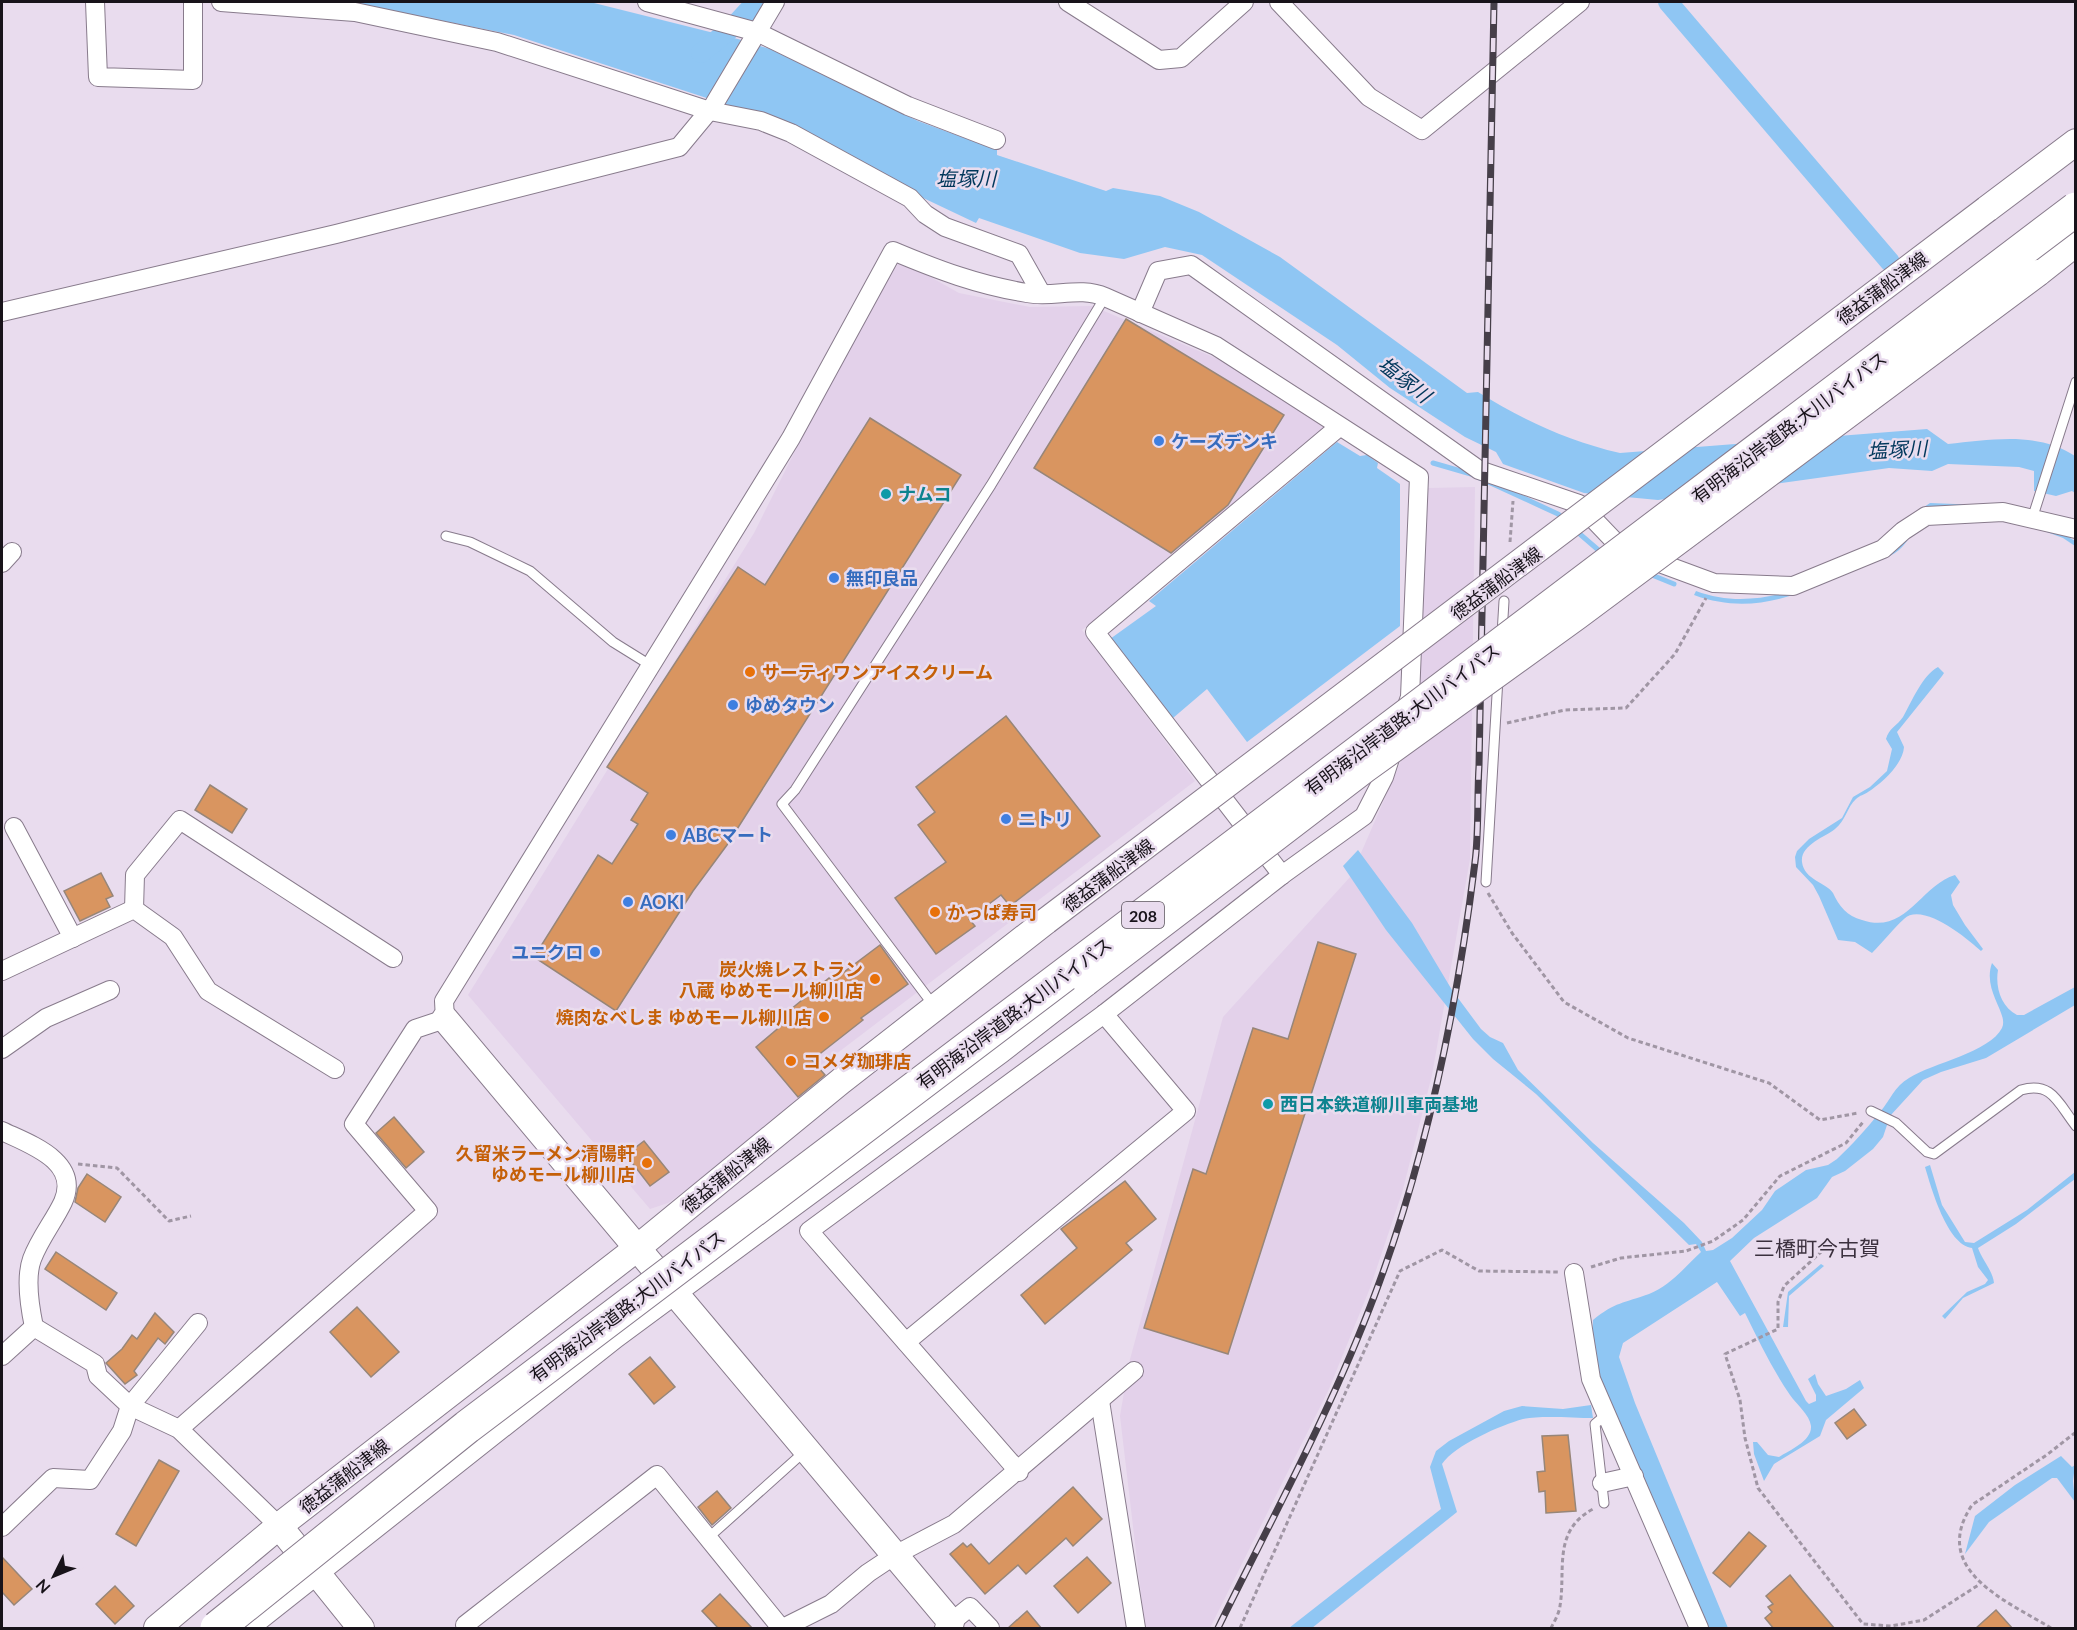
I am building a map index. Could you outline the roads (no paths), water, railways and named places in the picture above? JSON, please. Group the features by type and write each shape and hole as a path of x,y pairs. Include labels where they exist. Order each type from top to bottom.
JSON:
{"highway":[{"name":"有明海沿岸道路;大川バイパス","path":"217,1629 467,1427 2076,209"}],"main road":[{"name":"徳益蒲船津線","path":"157,1629 279,1526 636,1249 1046,921 1580,520 2076,142"},
{"path":"244,1629 315,1569 613,1336 675,1293 1086,983 1366,768 1578,616 2076,243"},
{"path":"445,1019 895,1555 947,1625"},
{"path":"279,1526 361,1629"}],"street":[{"path":"95,2 98,77 194,80 193,2"},
{"path":"221,2 355,12 497,42 761,121 791,133 910,198 925,214 945,227 1019,254 1031,270 1041,293"},
{"path":"647,2 757,32 908,106 996,140"},
{"path":"2,312 336,234 679,147 712,108 775,2"},
{"path":"1068,2 1159,60 1181,58 1244,2"},
{"path":"1279,2 1369,97 1422,130 1580,2"},
{"path":"179,1429 428,1211 354,1124 415,1029 445,1019 444,1001 791,438 893,250 960,279 1030,294 1091,291 1105,297 1216,346 1419,477 1410,697 1384,777 1364,816 1282,875 1104,1014 809,1231 1019,1472"},
{"path":"1140,313 1158,271 1191,265 1479,470 1515,480 1579,504 1622,549 1714,583 1793,586 1883,549 1903,531 1926,516 2003,512 2076,529"},
{"path":"1282,875 1095,632 1339,427"},
{"path":"134,909 135,875 180,820 393,958"},
{"path":"14,827 73,938"},
{"path":"2,971 134,909"},
{"path":"134,909 173,937 208,991 335,1069"},
{"path":"2,1049 46,1018 110,990"},
{"path":"906,1342 1186,1110 1104,1014"},
{"path":"2,1131 49,1154 61,1168 67,1186 63,1202 48,1224 31,1261 30,1307 34,1327 95,1364 98,1376 130,1406 179,1429 279,1526"},
{"path":"878,1139 900,1164"},
{"path":"1574,1272 1591,1379 1699,1629"},
{"path":"2,1527 53,1478 90,1480 122,1431 130,1406 198,1323"},
{"path":"2,1356 34,1327"},
{"path":"468,1629 465,1625 657,1475 782,1629 831,1604 868,1573 895,1555 954,1524 1019,1472 1134,1371"},
{"path":"1100,1401 1136,1629"},
{"path":"1602,1484 1634,1476"},
{"path":"947,1625 970,1606 990,1629"}],"lane":[{"path":"935,1008 782,804 795,790 868,680 1105,297"},
{"path":"2032,519 2076,382"},
{"path":"446,536 470,542 530,571 613,642 650,665"},
{"path":"1486,882 1504,601"},
{"path":"1871,1111 1896,1123 1927,1152 1934,1154 2021,1090 2037,1086 2047,1089 2076,1126"},
{"path":"1604,1503 1595,1424 1607,1414"},
{"path":"708,1538 807,1450"}],"water":[{"name":"塩塚川","path":"348,2 590,2 770,49 918,121 997,150 997,155 1106,191 1113,188 1160,196 1199,212 1280,257 1467,393 1478,392 1546,428 1601,448 1620,453 1927,429 1948,444 2013,439 2030,440 2061,448 2075,456 2075,493 2072,491 2056,496 2034,491 2034,471 2019,467 1948,464 1932,471 1889,468 1658,500 1584,493 1503,464 1496,452 1465,437 1390,388 1337,345 1202,255 1165,247 1124,259 1080,253 979,218 976,223 879,177 789,125 514,35"},
{"path":"1337,442 1360,456 1367,455 1378,463 1377,468 1400,484 1400,626 1247,742 1207,689 1173,718 1110,639 1156,606 1149,601"},
{"path":"1930,503 1980,505 2064,534 2075,541 2075,546 2063,538 2009,518 1920,515 1909,538 1895,553 1798,594 1758,603 1737,604 1694,595 1696,591 1734,599 1753,599 1809,585 1874,557"},
{"path":"1938,667 1944,673 1897,732 1904,747 1896,766 1879,784 1856,799 1835,829 1809,846 1802,856 1802,862 1807,873 1830,890 1848,913 1862,920 1877,923 1890,921 1902,915 1932,889 1955,875 1960,882 1951,895 1953,905 1983,949 1981,951 1956,931 1933,918 1912,915 1904,919 1872,953 1855,942 1838,940 1813,885 1796,867 1795,857 1797,851 1809,839 1842,818 1853,797 1870,787 1887,771 1892,749 1886,739 1887,735 1903,717 1927,676"},
{"path":"1358,850 1412,923 1452,990 1481,1029 1490,1037 1503,1043 1518,1070 1593,1143 1684,1223 1702,1242 1706,1251 1713,1250 1732,1238 1762,1210 1775,1191 1806,1170 1828,1165 1837,1159 1870,1124 1896,1089 1909,1078 1974,1050 1996,1036 2003,1022 1990,983 1992,963 1998,970 1997,983 2000,996 2007,1007 2017,1015 2024,1015 2075,987 2075,1005 1986,1058 1923,1080 1890,1116 1883,1137 1873,1149 1845,1171 1832,1177 1817,1198 1754,1238 1730,1261 1809,1404 1816,1401 1816,1395 1808,1379 1815,1374 1826,1396 1846,1389 1860,1380 1864,1388 1826,1420 1820,1436 1774,1464 1764,1481 1754,1454 1753,1442 1757,1442 1768,1455 1779,1457 1804,1441 1811,1426 1777,1375 1745,1313 1740,1316 1717,1282 1623,1343 1619,1357 1635,1403 1728,1628 1706,1628 1598,1377 1592,1343 1593,1320 1614,1306 1649,1294 1664,1286 1701,1252 1696,1244 1689,1245 1536,1094 1493,1059 1473,1039 1386,930 1343,866"},
{"path":"1930,1165 1942,1205 1965,1242 1974,1243 2027,1210 2075,1172 2075,1179 2016,1224 1978,1248 1992,1274 1994,1283 1963,1298 1945,1319 1942,1316 1967,1292 1985,1284 1988,1280 1978,1267 1972,1248 1955,1237 1941,1214 1925,1167"},
{"path":"1821,1264 1824,1266 1789,1296 1788,1327 1783,1327 1788,1292"},
{"path":"1591,1405 1593,1418 1523,1419 1491,1431 1457,1450 1442,1464 1457,1512 1312,1628 1289,1628 1441,1509 1430,1467 1436,1451 1449,1441 1504,1411 1522,1406 1563,1409"},
{"path":"2061,1456 2072,1467 2075,1465 2073,1481 2075,1502 2057,1478 2052,1478 1989,1522 1965,1554 1975,1516 2015,1485"}],"waterway":[{"path":"701,53 734,26 756,2"},
{"path":"1668,2 1890,262"},
{"path":"1433,463 1471,474 1558,514 1565,520"},
{"path":"1574,529 1603,554"},
{"path":"1647,573 1674,584"}],"railway":[{"path":"1218,1628 1321,1421 1375,1294 1410,1189 1425,1135 1459,972 1475,862 1477,826 1494,2"}],"place":[{"name":"ケーズデンキ","path":"1159,441"},
{"name":"ナムコ","path":"886,494"},
{"name":"無印良品","path":"834,578"},
{"name":"サーティワンアイスクリーム","path":"750,672"},
{"name":"ゆめタウン","path":"733,705"},
{"name":"ニトリ","path":"1006,819"},
{"name":"ABCマート","path":"671,835"},
{"name":"AOKI","path":"628,902"},
{"name":"かっぱ寿司","path":"935,912"},
{"name":"ユニクロ","path":"595,952"},
{"name":"炭火焼レストラン 八蔵 ゆめモール柳川店","path":"875,979"},
{"name":"焼肉なべしま ゆめモール柳川店","path":"824,1017"},
{"name":"コメダ珈琲店","path":"791,1061"},
{"name":"西日本鉄道柳川車両基地","path":"1268,1104"},
{"name":"久留米ラーメン清陽軒 ゆめモール柳川店","path":"647,1163"}],"district":[{"name":"三橋町今古賀","path":"1817,1247"}]}
